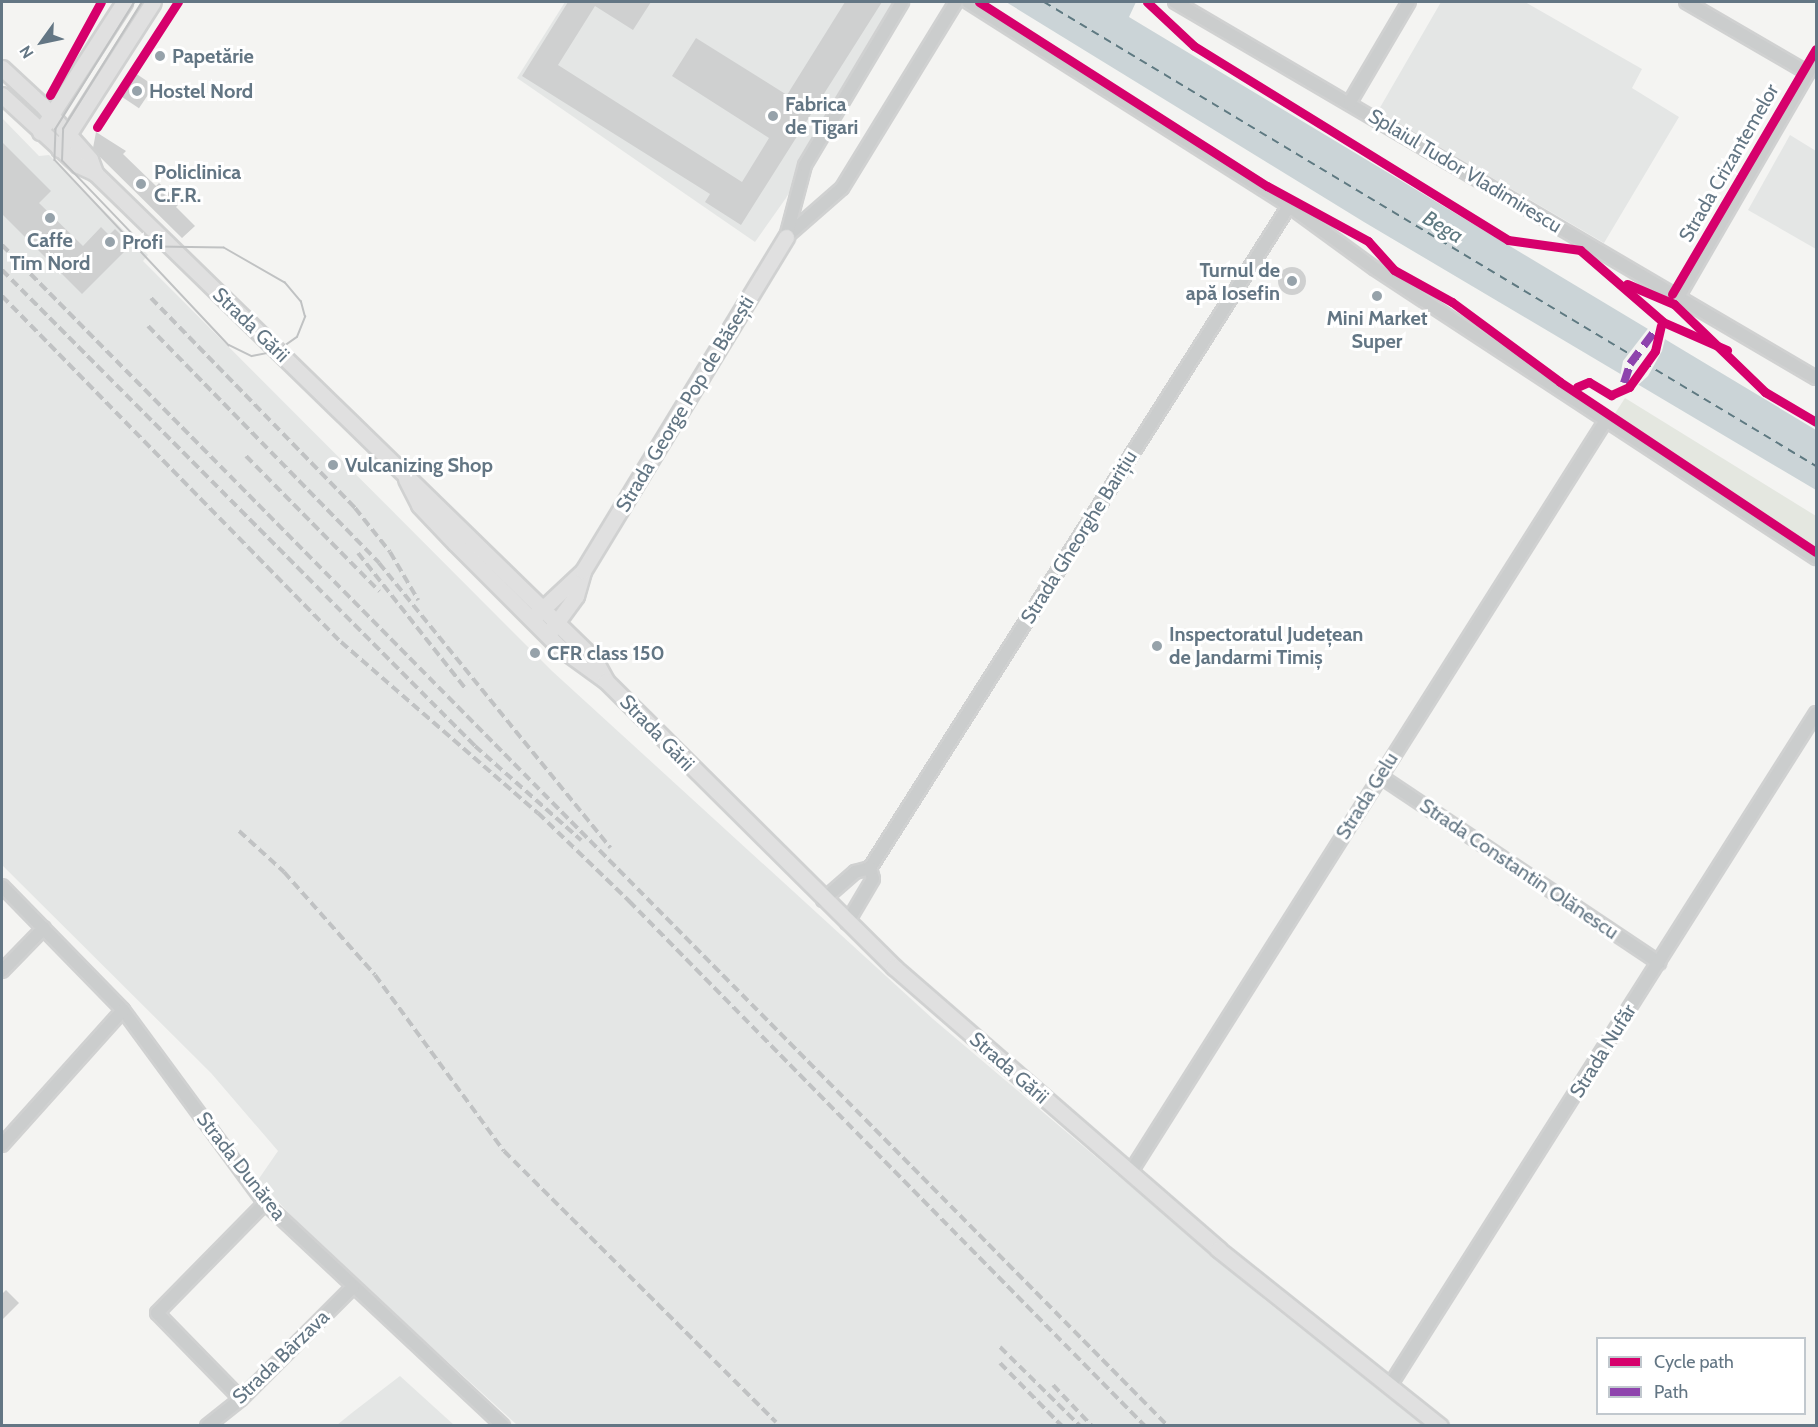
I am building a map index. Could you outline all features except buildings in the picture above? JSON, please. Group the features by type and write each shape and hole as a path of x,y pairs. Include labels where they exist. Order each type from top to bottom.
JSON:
{"main road":[{"path":"40,132 124,2"},
{"path":"59,149 70,137 153,2"},
{"name":"Strada Gării","path":"2,68 51,115 70,137 95,173 406,479 429,495 537,614 594,659 606,681 847,923 1130,1173 1389,1387 1440,1425"},
{"name":"Strada Gării","path":"2,95 59,149 95,173"},
{"name":"Strada George Pop de Băsești","path":"537,614 583,571 786,237"},
{"name":"Strada George Pop de Băsești","path":"552,628 576,596 583,571"}],"street":[{"name":"Strada George Pop de Băsești","path":"786,237 805,165 903,2"},
{"name":"Strada George Pop de Băsești","path":"786,237 842,188 956,2"},
{"path":"968,2 1289,206 1606,420 1816,558"},
{"name":"Splaiul Tudor Vladimirescu","path":"1175,2 1350,102 1816,378"},
{"path":"1350,102 1409,2"},
{"path":"1686,2 1808,73"},
{"name":"Strada Crizantemelor","path":"1678,297 1816,59"},
{"name":"Strada Gheorghe Barițiu","path":"847,923 873,879 870,868 1289,206"},
{"name":"Strada Gelu","path":"1130,1173 1606,420"},
{"name":"Strada Nufăr","path":"1389,1387 1816,713"},
{"name":"Strada Constantin Olănescu","path":"1380,776 1659,963"},
{"path":"823,900 855,872 870,868"},
{"name":"Strada Dunărea","path":"2,886 123,1010 265,1203 503,1425"},
{"path":"2,971 44,928"},
{"path":"2,1145 123,1010"},
{"path":"241,1399 157,1313 227,1239 265,1203"},
{"name":"Strada Bârzava","path":"207,1425 241,1399 353,1287"}],"shaded area":[{"path":"565,2 901,2 786,198 755,242 517,78"},
{"path":"1441,2 1525,2 1642,69 1632,88 1679,117 1604,243 1378,111"},
{"path":"2,118 39,156 49,155 148,255 143,261 552,671 933,1019 1265,1300 1423,1425 517,1425 310,1236 258,1180 278,1151 211,1073 2,865"},
{"path":"1790,135 1816,151 1816,249 1748,210"},
{"path":"1625,398 1816,516 1816,550 1614,415"},
{"path":"400,1376 454,1425 337,1425 353,1412"}],"water":[{"name":"Bega","path":"1006,2 1136,2 1129,17 1816,430 1816,490 1364,222"}],"pier":[{"path":"1650,326 1666,335 1662,351 1648,376 1636,387 1620,377 1623,361"}],"ferry route":[{"path":"1044,2 1816,466"}],"tram line":[{"path":"135,2 56,129 55,160 229,345 252,356 277,351 297,337 305,317 301,302 285,283 224,248 158,247 135,237 62,161 63,129 142,2"}],"railway":[{"path":"2,245 1168,1426"},
{"path":"2,270 475,746 581,840"},
{"path":"2,296 341,642 538,813 629,901 1145,1426"},
{"path":"151,298 355,508 390,552 418,600"},
{"path":"148,326 379,563 611,848"},
{"path":"246,456 379,591"},
{"path":"358,553 465,688"},
{"path":"239,831 284,872 375,975 504,1151 776,1422"},
{"path":"1000,1347 1080,1426"},
{"path":"1000,1363 1062,1426"},
{"path":"1053,1385 1092,1426"}],"marked path":[{"path":"1624,383 1630,364 1657,328"}],"cycle path":[{"path":"50,95 101,2"},
{"path":"97,127 178,2"},
{"path":"979,2 1267,186 1368,241 1394,270 1452,302 1560,382 1816,552"},
{"path":"1147,2 1194,46 1508,240 1580,250 1663,322 1727,350"},
{"path":"1672,294 1816,49"},
{"path":"1627,284 1674,304 1765,392 1816,422"},
{"path":"1577,387 1589,382 1611,395 1629,387 1655,351 1661,326"}],"place":[{"name":"Papetărie","path":"160,56"},
{"name":"Hostel Nord","path":"137,91"},
{"name":"Fabrica de Tigari","path":"773,116"},
{"name":"Policlinica C.F.R.","path":"141,184"},
{"name":"Caffe Tim Nord","path":"50,218"},
{"name":"Profi","path":"110,242"},
{"name":"Turnul de apă Iosefin","path":"1292,281"},
{"name":"Mini Market Super","path":"1377,296"},
{"name":"Vulcanizing Shop","path":"333,465"},
{"name":"Inspectoratul Județean de Jandarmi Timiș","path":"1157,646"},
{"name":"CFR class 150","path":"535,653"}]}
